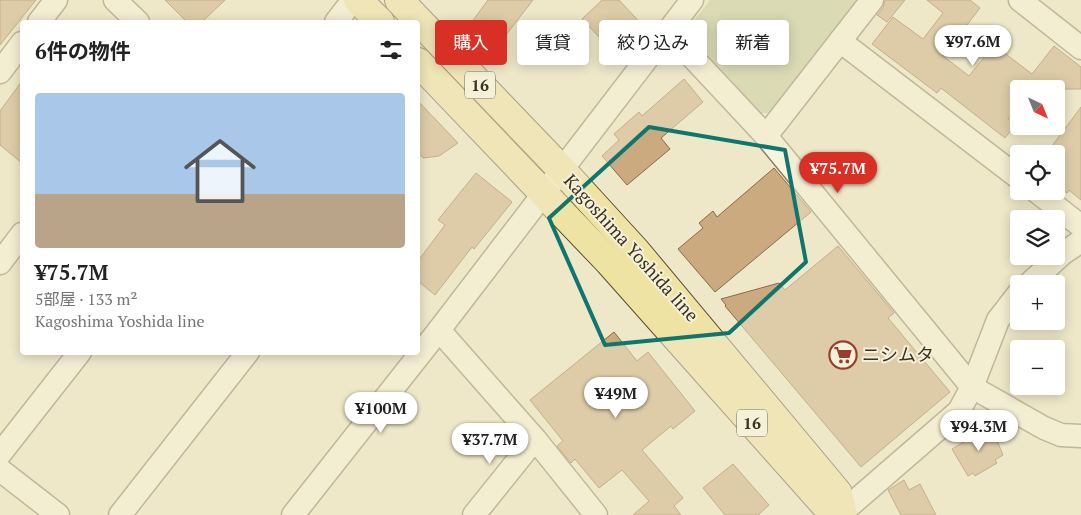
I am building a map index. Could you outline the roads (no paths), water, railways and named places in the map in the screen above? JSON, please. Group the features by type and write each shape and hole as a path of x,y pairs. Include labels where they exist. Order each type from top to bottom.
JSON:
{"main road":[{"path":"358,0 378,20"},
{"name":"Kagoshima Yoshida line","path":"399,0 418,20"},
{"name":"Kagoshima Yoshida line","path":"420,22 562,170 642,258 833,486 838,493 841,514"},
{"name":"Kagoshima Yoshida line","path":"420,64 609,262 825,506 841,514"}],"street":[{"path":"41,20 56,0"},
{"path":"115,0 136,20"},
{"path":"338,20 353,0"},
{"path":"677,20 692,0"},
{"path":"766,136 872,0"},
{"path":"1020,0 1081,48"},
{"path":"840,41 1010,171"},
{"path":"0,72 20,46"},
{"path":"420,354 642,65"},
{"path":"700,65 766,136 972,387 1044,428 1061,435 1081,436"},
{"path":"1048,200 1081,226"},
{"path":"0,263 20,237"},
{"path":"1039,275 1062,254 1081,241"},
{"path":"841,514 959,411 972,387 998,320 1010,305"},
{"path":"439,330 535,439 596,515"},
{"path":"0,454 78,355"},
{"path":"120,515 246,355"},
{"path":"293,515 419,355"},
{"path":"474,515 535,439"},
{"path":"0,470 58,515"}],"place":[{"name":"ニシムタ","path":"843,355"}]}
